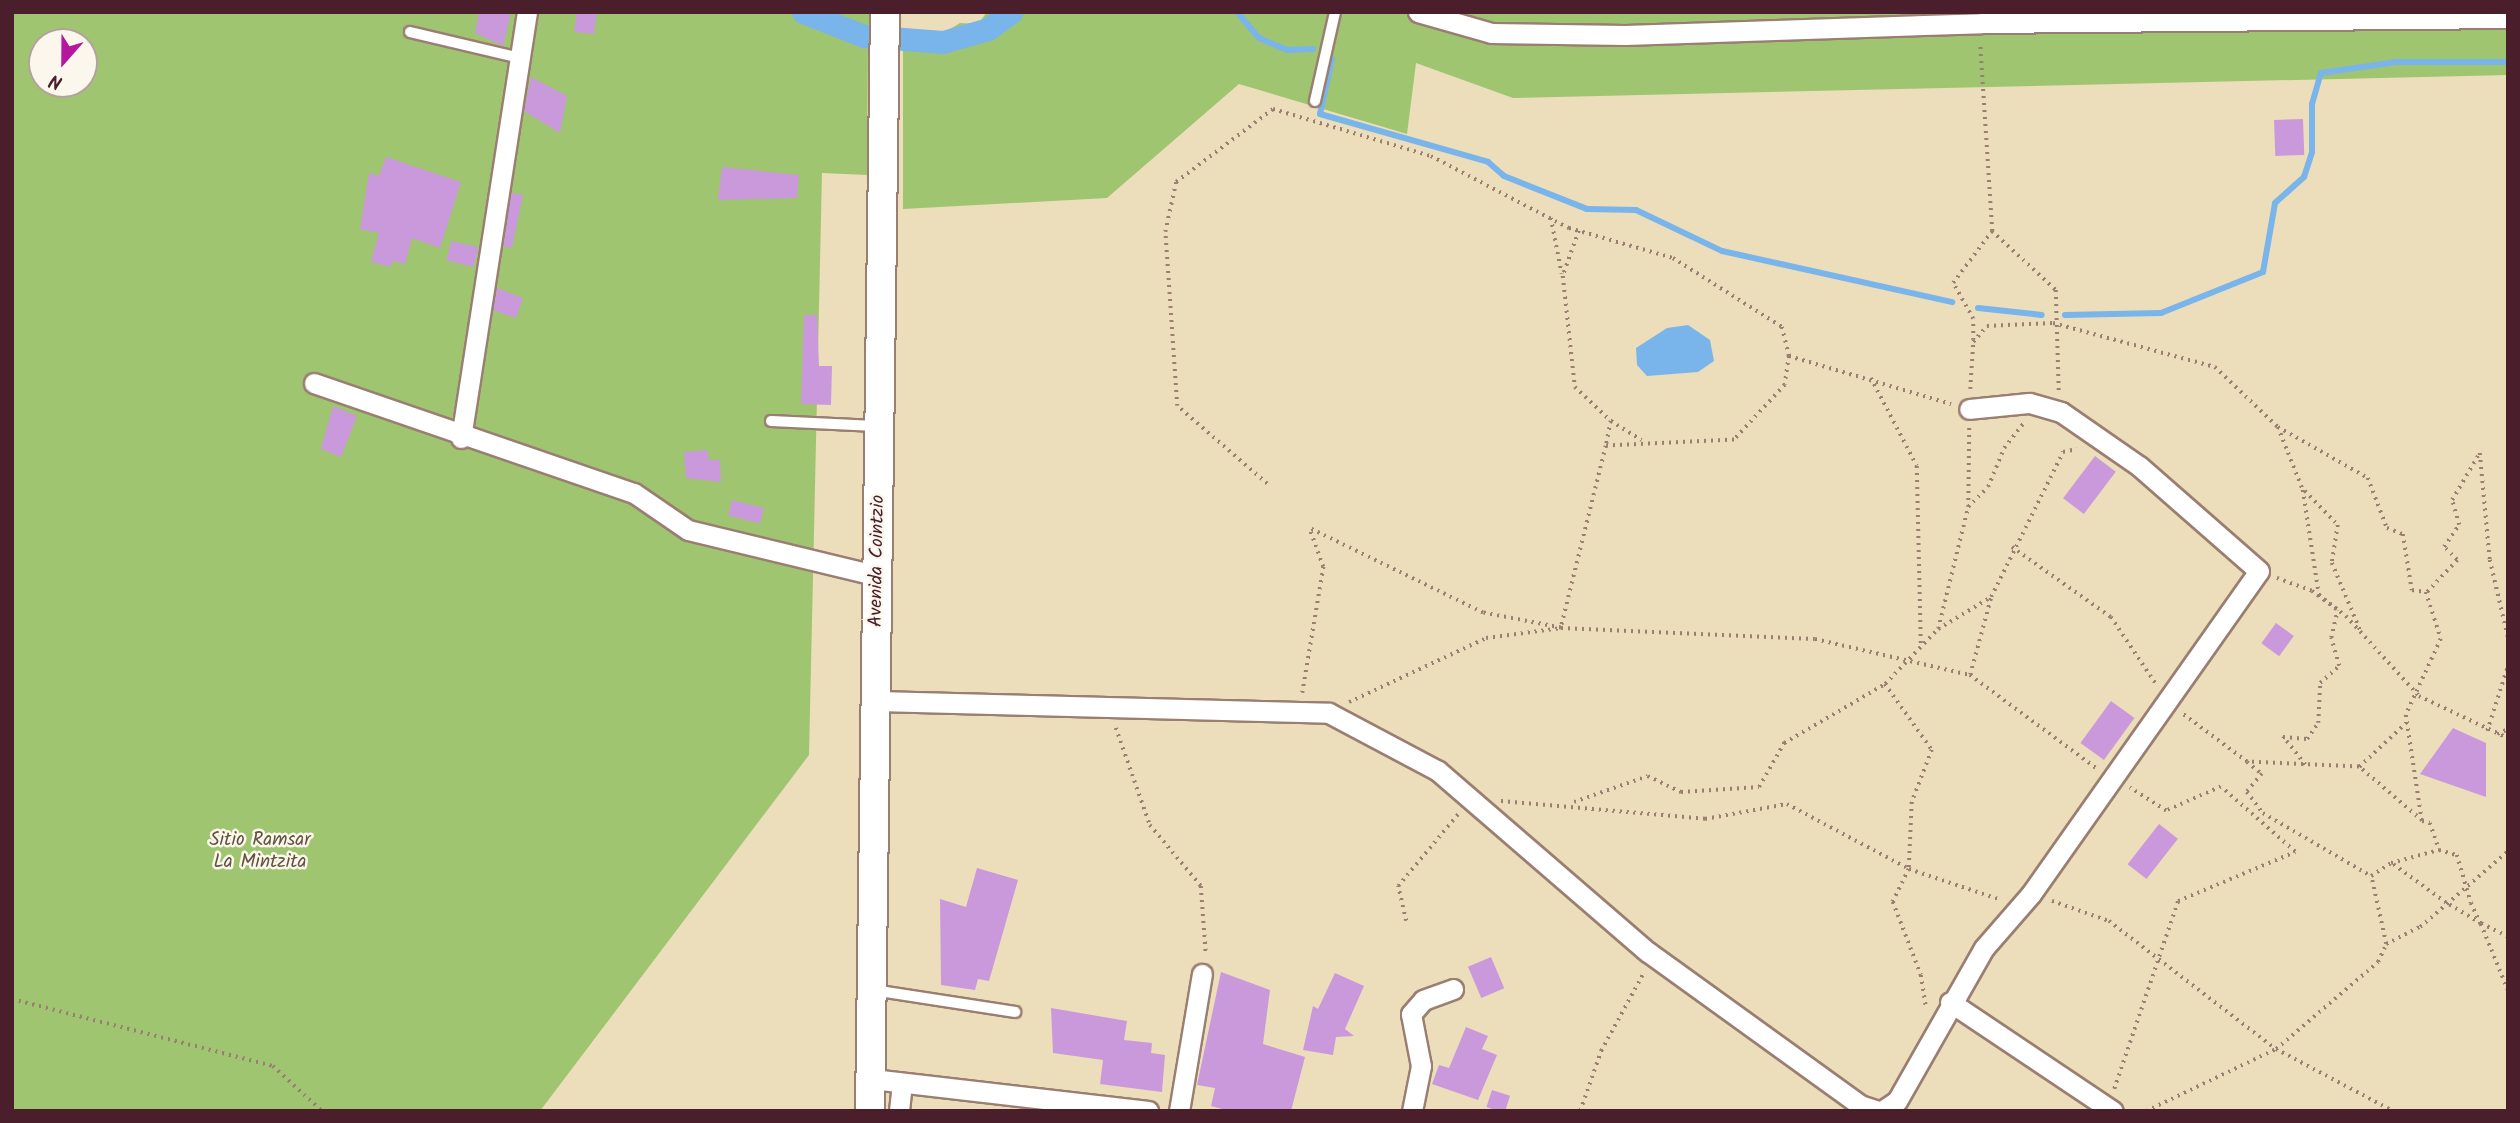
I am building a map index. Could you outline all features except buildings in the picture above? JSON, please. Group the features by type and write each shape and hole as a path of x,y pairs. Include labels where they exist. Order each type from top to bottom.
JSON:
{"main road":[{"name":"Avenida Cointzio","path":"870,1111 887,29"}],"street":[{"path":"461,438 527,12"},
{"path":"1418,12 1491,33 1982,23 2508,18"},
{"path":"314,383 461,438 634,493 688,530 878,576"},
{"path":"877,701 1107,704 1329,713 1438,771 1475,806 1648,952 1860,1105 1880,1111 1897,1101 1950,1002 2026,900 2165,697 2259,571 2139,466 2061,412 2029,404 1969,410"},
{"path":"1179,1111 1202,974"},
{"path":"1412,1111 1421,1066 1411,1014 1423,1000 1452,989"},
{"path":"1950,1002 2110,1109"},
{"path":"872,1079 1148,1111"},
{"path":"899,1111 902,1083"}],"lane":[{"path":"1315,101 1335,12"},
{"path":"410,32 520,58"},
{"path":"771,421 880,426"},
{"path":"873,990 1015,1012"}],"path":[{"path":"1973,342 1972,319 1953,283 1992,231 1982,23"},
{"path":"1267,484 1177,406 1165,232 1176,182 1273,108 1431,156 1579,231 1673,258 1782,327 1789,356 1785,385 1734,440 1644,442 1606,446"},
{"path":"1552,218 1563,276 1575,387 1611,421 1644,442"},
{"path":"1563,276 1579,231"},
{"path":"1992,231 2056,290 2061,412"},
{"path":"1789,356 1871,378 1969,410"},
{"path":"1871,378 1917,466 1921,646"},
{"path":"1968,507 1988,487 2029,404"},
{"path":"1561,628 1611,421"},
{"path":"2426,592 2412,590 2403,534 2386,528 2368,478 2278,427 2303,490 2319,596 2346,616 2363,638 2419,696 2487,731 2508,738"},
{"path":"1970,675 1991,597 2012,547 2063,452 2086,447"},
{"path":"2426,592 2457,560 2444,547 2459,525 2452,500 2480,453 2490,560 2508,637"},
{"path":"2303,490 2338,525 2332,563 2363,638"},
{"path":"1297,711 1323,567 1310,528 1483,613 1561,628 1815,639 1908,658 1970,675 2166,811 2221,787 2295,852 2178,901 2110,1109"},
{"path":"2012,547 2111,617 2165,697 2262,774 2247,792 2263,813 2371,876 2386,944 2378,962 2276,1049 2146,1111"},
{"path":"2259,571 2312,591 2346,616"},
{"path":"2359,767 2406,723 2441,639 2426,592"},
{"path":"1574,802 1648,776 1681,792 1759,787 1784,743 1885,684 1921,646 1991,597"},
{"path":"2305,765 2283,737 2307,739 2318,723 2320,683 2339,666 2331,638 2337,611"},
{"path":"1329,713 1486,638 1561,628"},
{"path":"2487,731 2508,665"},
{"path":"1885,684 1932,750 1912,802 1909,869 1892,902 1922,975 1930,1038"},
{"path":"1107,704 1150,825 1201,886 1208,943 1202,974"},
{"path":"2406,723 2422,821"},
{"path":"2497,734 2508,729"},
{"path":"2247,762 2359,767 2422,821 2430,823 2439,850"},
{"path":"1406,921 1398,886 1475,806 1509,799 1574,802 1705,819 1787,804 1909,869 2109,920 2159,963 2276,1049 2393,1111"},
{"path":"2371,876 2391,863 2439,850 2457,855 2508,990"},
{"path":"2386,944 2420,927 2508,851"},
{"path":"2391,863 2446,903 2508,937"},
{"path":"1580,1111 1648,952"},
{"path":"12,999 273,1066 322,1111"}],"green space":[{"name":"Sitio Ramsar La Mintzita","path":"12,12 889,12 868,45 867,175 822,173 809,755 540,1111 12,1111"},
{"path":"987,12 2508,12 2508,75 1513,98 1416,63 1407,134 1239,84 1107,198 903,209 903,31 940,35 960,23 978,24"}],"water":[{"path":"1688,325 1710,340 1714,361 1698,372 1647,376 1637,365 1636,348 1667,328"}],"waterway":[{"path":"803,12 864,36 943,42 988,29 1011,12"},
{"path":"1237,12 1259,38 1287,50 1313,49"},
{"path":"1332,59 1320,114 1488,162 1504,176 1587,209 1636,210 1722,251 1952,302"},
{"path":"2065,315 2161,313 2263,272 2275,203 2304,177 2312,152 2312,104 2321,73 2396,62 2508,62"},
{"path":"1978,308 2042,315"}]}
